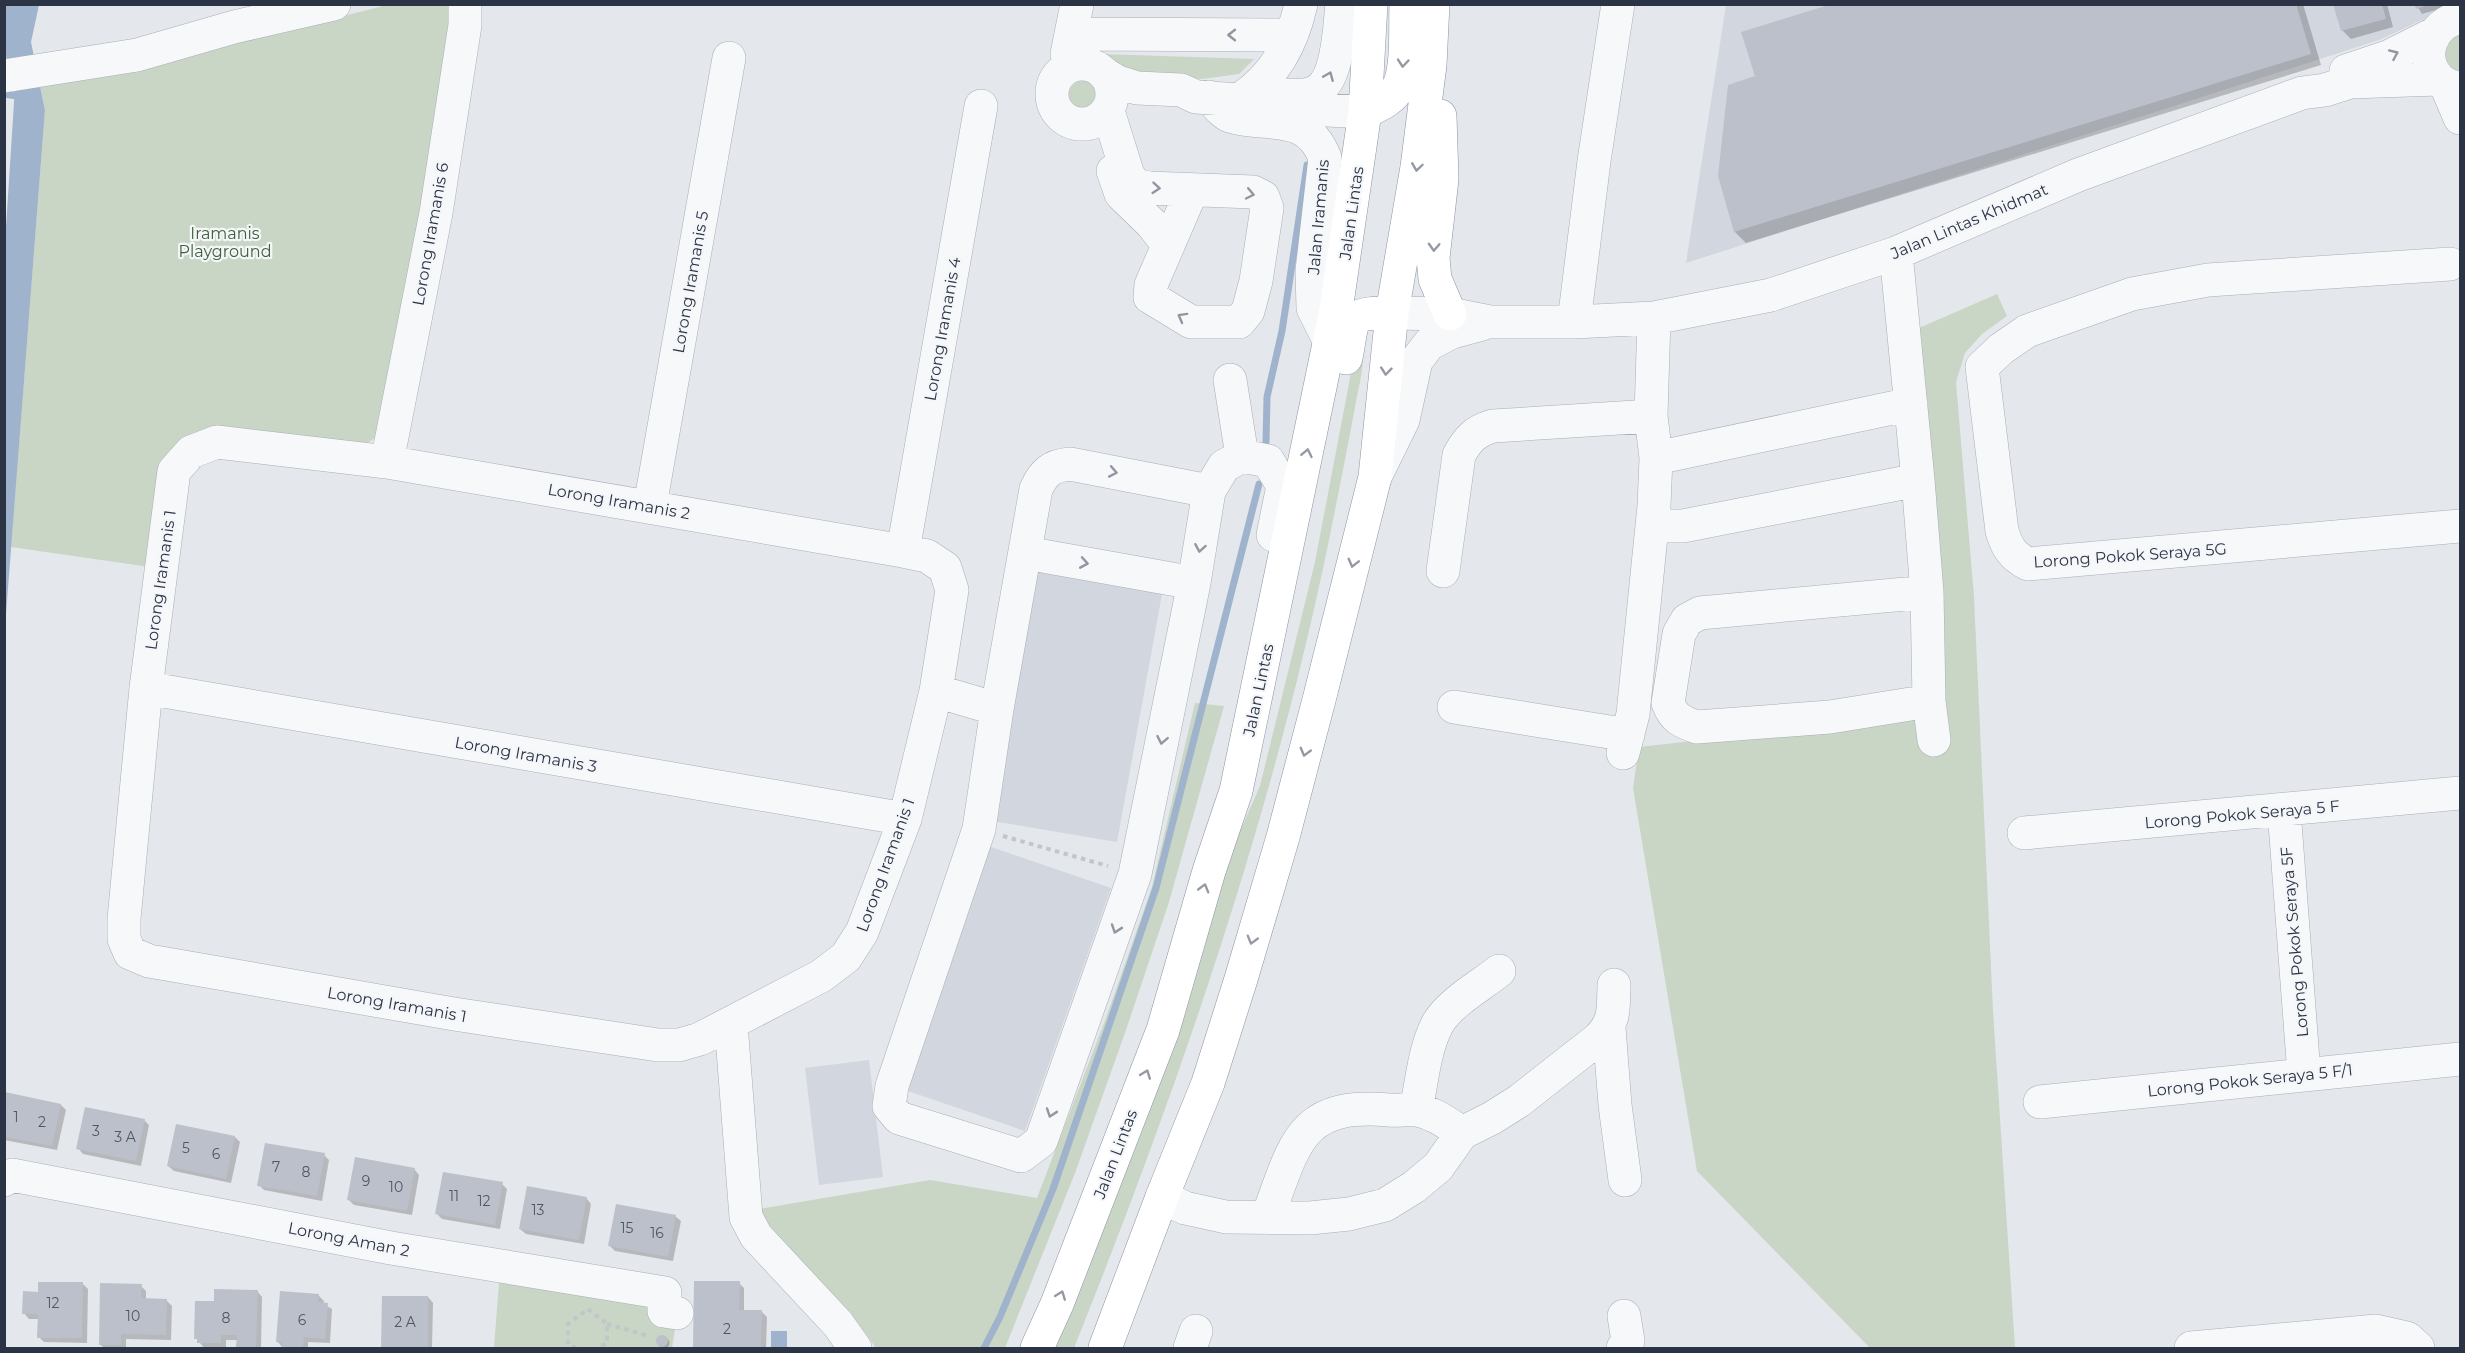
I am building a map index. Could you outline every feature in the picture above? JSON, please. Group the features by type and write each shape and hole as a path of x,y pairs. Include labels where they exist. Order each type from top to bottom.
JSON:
{"highway":[{"name":"Jalan Lintas","path":"1037,1348 1057,1304 1162,1030 1209,870 1236,791 1336,310 1365,112 1371,4"},
{"path":"1365,112 1383,103 1398,89 1403,70 1406,4"},
{"path":"1105,1348 1208,1083 1241,979 1318,707 1375,477 1392,313 1417,167 1430,65 1433,4"},
{"path":"1430,65 1438,102 1442,179 1434,238 1435,279 1450,315"},
{"path":"1236,791 1257,765 1286,657 1323,493 1352,324 1364,313 1392,313"}],"street":[{"path":"4,76 137,55 231,16 334,4"},
{"name":"Lorong Iramanis 6","path":"387,462 436,213 465,24 465,4"},
{"path":"1083,44 1053,87 1054,105 1058,114 1066,120 1100,115 1143,102 1180,104 1256,89 1271,74 1291,35 1301,4"},
{"path":"1215,98 1262,94 1302,96 1314,93 1325,86 1333,69 1342,4"},
{"path":"1574,322 1617,4"},
{"path":"2447,26 2430,45 2429,57 2432,69 2449,84 2460,118"},
{"path":"2302,93 2324,78 2388,57 2447,26"},
{"path":"1083,44 1291,35"},
{"path":"1083,44 1118,82 1137,88 1181,90 1269,107 1365,112"},
{"path":"1083,44 1113,93 1093,131 1103,145 1121,194 1152,224 1167,245"},
{"name":"Lorong Iramanis 5","path":"650,506 729,58"},
{"name":"Jalan Lintas Khidmat","path":"1490,322 1574,322 1654,318 1771,296 1896,254 2078,175 2302,93 2325,90 2350,82 2449,84"},
{"name":"Jalan Iramanis","path":"1215,98 1227,116 1289,123 1305,131 1320,144 1325,158 1312,271 1313,308 1329,340"},
{"name":"Lorong Iramanis 4","path":"903,551 981,106"},
{"path":"1100,115 1135,185 1149,188 1253,192 1263,198 1267,208 1256,281 1248,311 1239,322 1191,322 1150,297 1151,285 1192,190"},
{"path":"1896,254 1927,592 1929,702 1934,740"},
{"name":"Lorong Pokok Seraya 5G","path":"2450,264 2208,280 2132,294 2027,331 2001,349 1983,367 2002,531 2006,545 2015,557 2028,564 2460,526"},
{"path":"1771,296 1813,294 1849,282 1877,282 1902,311"},
{"path":"1392,313 1450,315 1490,322"},
{"path":"1454,707 1625,744 1633,714 1652,526 1656,458 1651,416 1654,318"},
{"path":"1375,477 1403,420 1416,361 1429,344 1452,332 1490,322"},
{"path":"1230,380 1242,456"},
{"path":"1656,458 1911,404"},
{"path":"1443,571 1459,455 1468,440 1480,430 1493,426 1651,416"},
{"name":"Lorong Iramanis 2","path":"174,471 191,452 218,442 387,462 927,556 945,568 952,590 936,691"},
{"path":"1209,490 1070,464 1056,465 1044,474 1036,489 997,709 979,830 892,1086 888,1106 899,1118 1021,1156 1041,1142 1135,874 1194,583 1209,490 1224,466 1242,456 1268,461 1282,486 1261,594 1271,627"},
{"name":"Lorong Iramanis 1","path":"174,471 146,688 124,919 124,939 130,953 149,961 454,1014 658,1046 679,1045 700,1039 821,976 846,957 862,932 905,819 936,691"},
{"path":"1652,526 1683,526 1918,480"},
{"path":"1026,553 1194,583"},
{"path":"1927,592 1700,613 1687,620 1679,634 1668,703 1672,713 1680,722 1697,727 1830,717 1929,702"},
{"name":"Lorong Iramanis 3","path":"146,688 905,819"},
{"path":"936,691 997,709"},
{"name":"Lorong Pokok Seraya 5 F","path":"2024,833 2460,793"},
{"name":"Lorong Pokok Seraya 5F","path":"2284,810 2304,1074"},
{"path":"1416,1110 1427,1051 1439,1022 1452,1007 1499,971"},
{"path":"1614,985 1613,1016 1609,1028 1615,1105 1625,1180"},
{"path":"731,1024 746,1217 756,1236 838,1324 855,1348"},
{"path":"1162,1197 1185,1208 1226,1217 1320,1217 1349,1214 1385,1205 1414,1187 1438,1167 1462,1132 1492,1118 1519,1101 1609,1028"},
{"name":"Lorong Pokok Seraya 5 F/1","path":"2040,1102 2460,1059"},
{"path":"1267,1218 1302,1135 1320,1118 1345,1110 1416,1110 1439,1117 1462,1132"},
{"name":"Lorong Aman 2","path":"4,1180 12,1175 391,1248 665,1293 664,1311 677,1313"},
{"path":"1623,1348 1628,1341 1624,1316"},
{"path":"2191,1348 2376,1331 2407,1338 2418,1348"}],"path":[{"path":"979,830 1135,874"},
{"path":"588,1301 588,1309"},
{"path":"588,1309 607,1324 657,1338"},
{"path":"576,1348 568,1344 568,1324 588,1309"},
{"path":"598,1348 607,1343 607,1324"}],"shaded area":[{"path":"1726,5 2455,5 2379,40 1686,263"},
{"path":"1037,572 1162,594 1117,842 992,821"},
{"path":"988,846 1111,888 1025,1131 902,1089"},
{"path":"869,1060 883,1177 819,1185 805,1068"}],"green space":[{"name":"Iramanis Playground","path":"387,5 450,5 456,20 378,436 363,446 203,430 150,567 11,547 45,110 40,84 143,67"},
{"path":"2460,33 2460,73 2453,70 2444,57 2447,42"},
{"path":"1101,54 1254,59 1239,74 1202,79 1144,75 1113,64"},
{"path":"1083,81 1093,85 1097,95 1093,105 1083,109 1073,105 1069,95 1073,85"},
{"path":"1997,294 2007,316 1982,334 1965,353 1956,382 1974,597 1993,1011 2015,1348 1867,1348 1869,1347 1697,1171 1633,788 1639,747 1916,716 1917,329"},
{"path":"1363,355 1329,540 1306,644 1280,746 1220,950 1150,1150 1074,1348 1053,1348 1228,858 1260,786 1315,562 1354,357"},
{"path":"1195,703 1224,706 1169,902 1075,1173 1005,1348 876,1348 851,1313 769,1227 759,1209 930,1180 1037,1198 1106,1018 1152,887"},
{"path":"499,1282 650,1304 676,1322 672,1348 494,1348"}],"water":[{"path":"5,5 39,5 31,42 45,110 5,627 4,258 15,87 5,53"},
{"path":"771,1331 787,1331 787,1348 771,1348"}],"building":[{"path":"1832,4 2296,4 2311,54 1734,232 1718,176 1728,85 1755,76 1741,32"},
{"path":"2333,4 2382,4 2386,19 2341,31"},
{"path":"2414,4 2429,4 2429,5 2416,9"},
{"path":"5,1092 61,1104 52,1146 5,1137"},
{"path":"85,1107 145,1119 136,1161 76,1149"},
{"path":"176,1124 235,1136 226,1179 167,1166"},
{"path":"265,1143 325,1153 317,1196 257,1186"},
{"path":"355,1157 415,1168 407,1211 347,1200"},
{"path":"443,1172 503,1182 495,1225 435,1214"},
{"path":"527,1186 587,1197 579,1240 519,1229"},
{"path":"616,1204 676,1215 668,1257 608,1246"},
{"path":"694,1281 740,1281 739,1310 762,1310 761,1348 693,1348"},
{"path":"38,1282 83,1282 82,1338 37,1338 38,1314 22,1314 23,1291 38,1292"},
{"path":"100,1283 142,1284 141,1298 167,1299 166,1335 121,1334 121,1345 99,1345"},
{"path":"214,1289 258,1290 256,1347 236,1347 237,1335 221,1335 221,1343 197,1343 197,1339 194,1339 195,1301 214,1301"},
{"path":"280,1291 319,1294 318,1302 328,1303 325,1339 304,1337 303,1348 282,1348 282,1343 276,1342"},
{"path":"382,1296 428,1296 428,1348 381,1348"},
{"path":"664,1335 667,1336 667,1346 660,1347 657,1346 656,1339 657,1336"}],"waterway":[{"path":"4,94 23,97"},
{"path":"1266,442 1267,397 1282,331 1307,165"},
{"path":"984,1348 1000,1317 1053,1189 1156,888 1259,484"}]}
